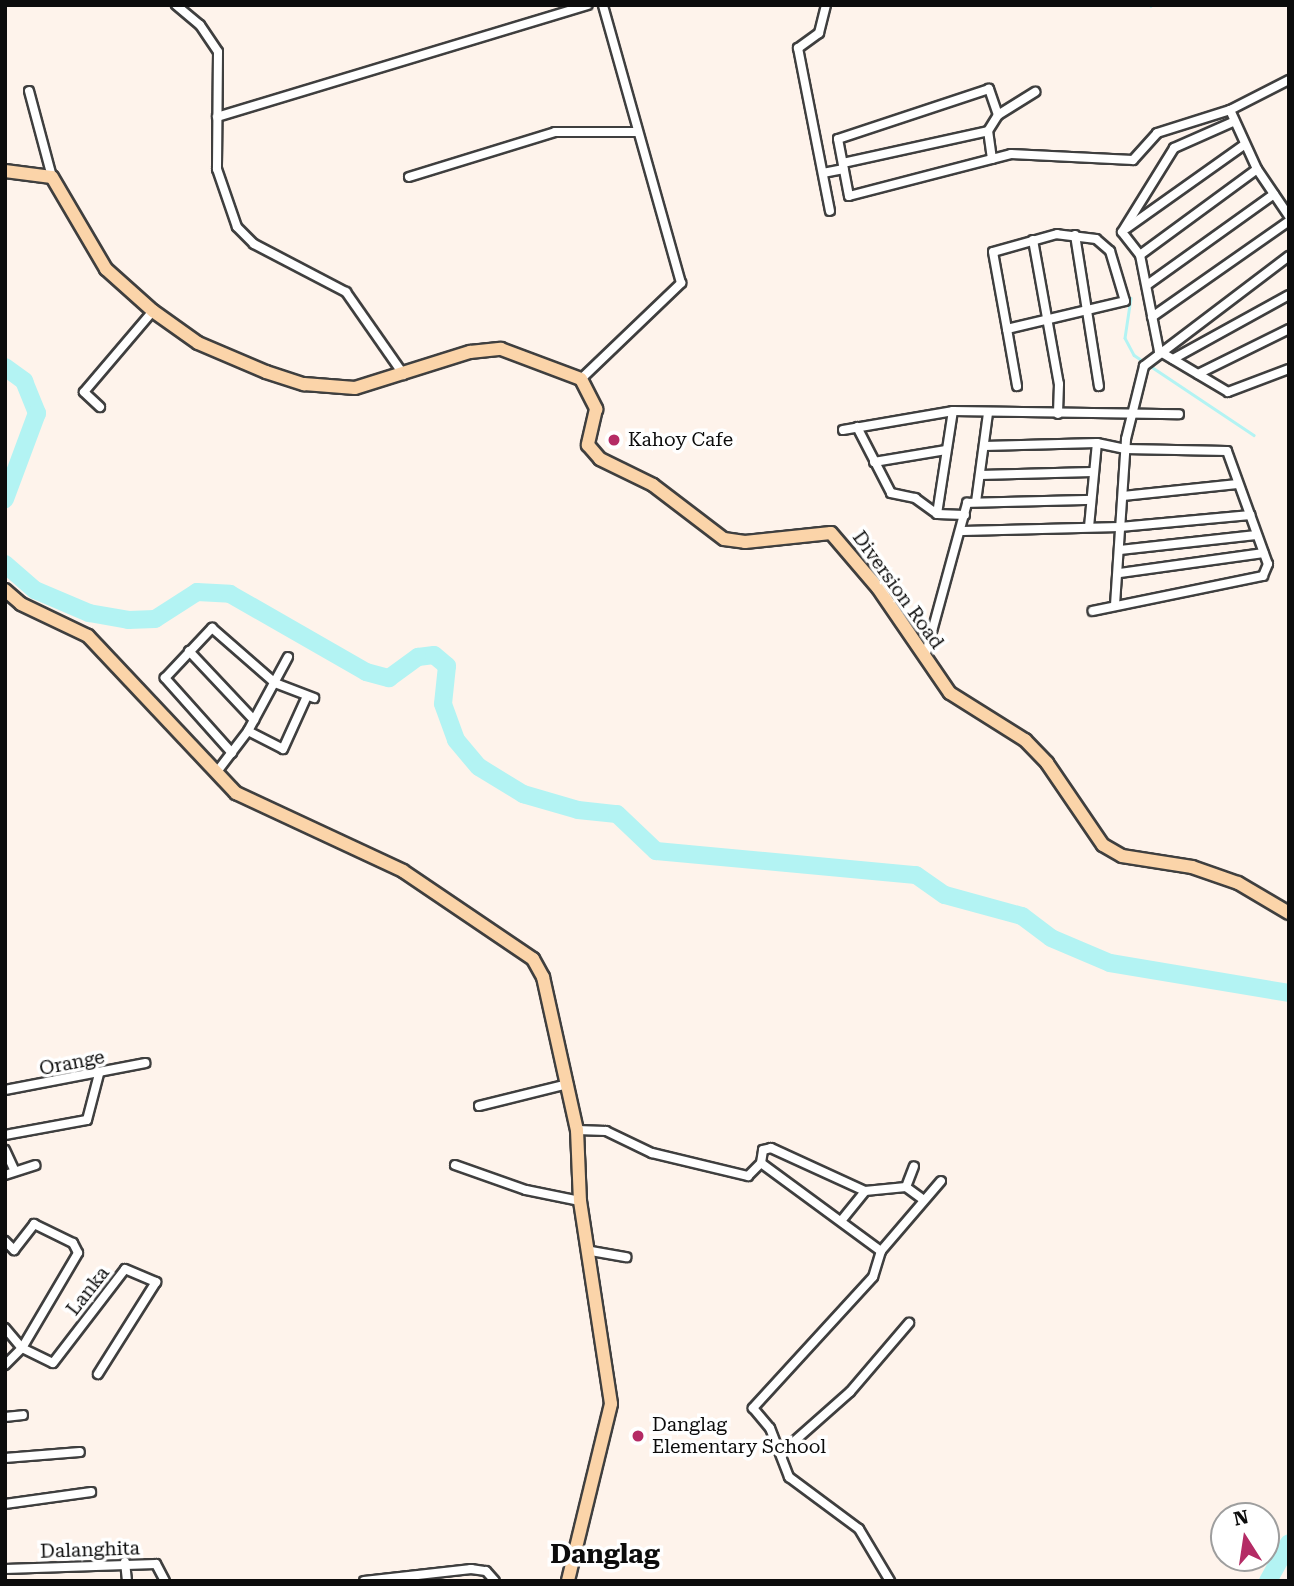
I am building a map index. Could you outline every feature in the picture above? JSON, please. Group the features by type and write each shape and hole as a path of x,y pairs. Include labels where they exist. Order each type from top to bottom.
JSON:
{"street":[{"path":"176,5 200,24 218,52 219,179 237,227 254,244 346,292 404,375"},
{"path":"217,117 587,5"},
{"path":"29,91 52,177 106,269 153,311 198,343 304,384 355,388 493,349 537,359 581,379 681,283 603,5"},
{"path":"826,5 819,33 799,48 830,211"},
{"path":"998,116 989,89 838,139 849,196 1011,154 1133,160 1157,132 1230,110 1289,80"},
{"path":"992,159 988,131 998,116 1035,92"},
{"path":"1152,317 1289,219 1244,145 1230,110"},
{"path":"1122,232 1174,148 1233,122"},
{"path":"824,173 988,131"},
{"path":"409,177 555,132 638,132"},
{"path":"1122,232 1244,145"},
{"path":"1140,255 1257,169"},
{"path":"5,171 52,177"},
{"path":"1147,285 1274,194"},
{"path":"1122,232 1140,255 1159,351 1228,392 1289,369"},
{"path":"1075,234 1099,386"},
{"path":"1007,329 1125,301 1110,251 1096,239 1075,234 1032,240 993,252 1017,386"},
{"path":"1032,240 1059,384 1058,414"},
{"path":"1115,605 1120,573 1125,449 1131,415 1147,363 1159,351 1289,256"},
{"path":"1173,359 1289,295"},
{"path":"100,407 84,392 153,311"},
{"path":"1198,374 1289,329"},
{"name":"Diversion Road","path":"581,379 596,409 588,445 600,459 653,485 723,538 745,542 831,533 878,588 950,693 1025,740 1047,763 1103,845 1122,856 1192,867 1238,883 1289,913"},
{"path":"843,430 953,411 1179,414"},
{"path":"937,514 953,411"},
{"path":"976,502 988,413"},
{"path":"857,427 891,493 915,498 937,514 965,515"},
{"path":"984,446 1097,443 1125,449 1227,451 1268,564 1264,576 1093,611"},
{"path":"1089,527 1092,472 1097,443"},
{"path":"874,462 946,450"},
{"path":"980,475 1092,472"},
{"path":"1123,496 1237,484"},
{"path":"925,658 963,531 967,503 1091,500"},
{"path":"963,531 1120,527 1250,515"},
{"path":"1120,550 1256,535"},
{"path":"1120,573 1264,554"},
{"path":"5,590 21,604 88,636 236,793 397,867 511,939 543,977 577,1130 580,1201 591,1251 599,1309 610,1426 568,1581"},
{"path":"232,753 165,678 212,628 275,682 311,697 283,749 248,731"},
{"path":"189,651 254,720"},
{"path":"216,773 248,731 288,657"},
{"name":"Orange","path":"5,1090 145,1063"},
{"path":"5,1135 87,1120 99,1074"},
{"path":"479,1106 568,1084"},
{"path":"577,1130 606,1131 652,1153 748,1176 761,1163 763,1150 771,1148 865,1191 906,1187 924,1200"},
{"path":"5,1150 15,1171"},
{"path":"761,1163 881,1251"},
{"path":"5,1175 35,1165"},
{"path":"455,1165 526,1191 580,1201"},
{"path":"906,1187 914,1166"},
{"path":"890,1581 859,1529 793,1481 781,1452 753,1408 873,1277 881,1251 941,1181"},
{"path":"841,1221 865,1191"},
{"path":"5,1241 14,1250 34,1224 73,1243 78,1253 22,1348 5,1365"},
{"path":"591,1251 625,1257"},
{"name":"Lanka","path":"5,1328 22,1348 52,1363 125,1269 156,1282 98,1374"},
{"path":"781,1452 850,1392 909,1323"},
{"path":"5,1417 23,1415"},
{"path":"5,1458 80,1452"},
{"path":"5,1504 91,1492"},
{"path":"125,1562 127,1581"},
{"name":"Dalanghita","path":"5,1569 125,1562 156,1564 165,1581"},
{"path":"364,1581 471,1569 486,1571 495,1581"}],"waterway":[{"path":"1131,298 1125,338 1134,355 1254,435"},
{"path":"5,367 24,381 37,413 5,499"},
{"path":"5,564 35,590 89,613 128,620 155,619 197,592 230,594 366,672 389,678 418,657 434,655 447,666 443,704 456,740 479,767 523,794 578,810 617,814 656,851 916,875 945,895 1022,916 1051,938 1110,963 1289,993"},
{"path":"1268,1581 1289,1543"}],"place":[{"name":"Kahoy Cafe","path":"614,440"},
{"name":"Danglag Elementary School","path":"638,1436"}],"district":[{"name":"Danglag","path":"605,1555"}]}
